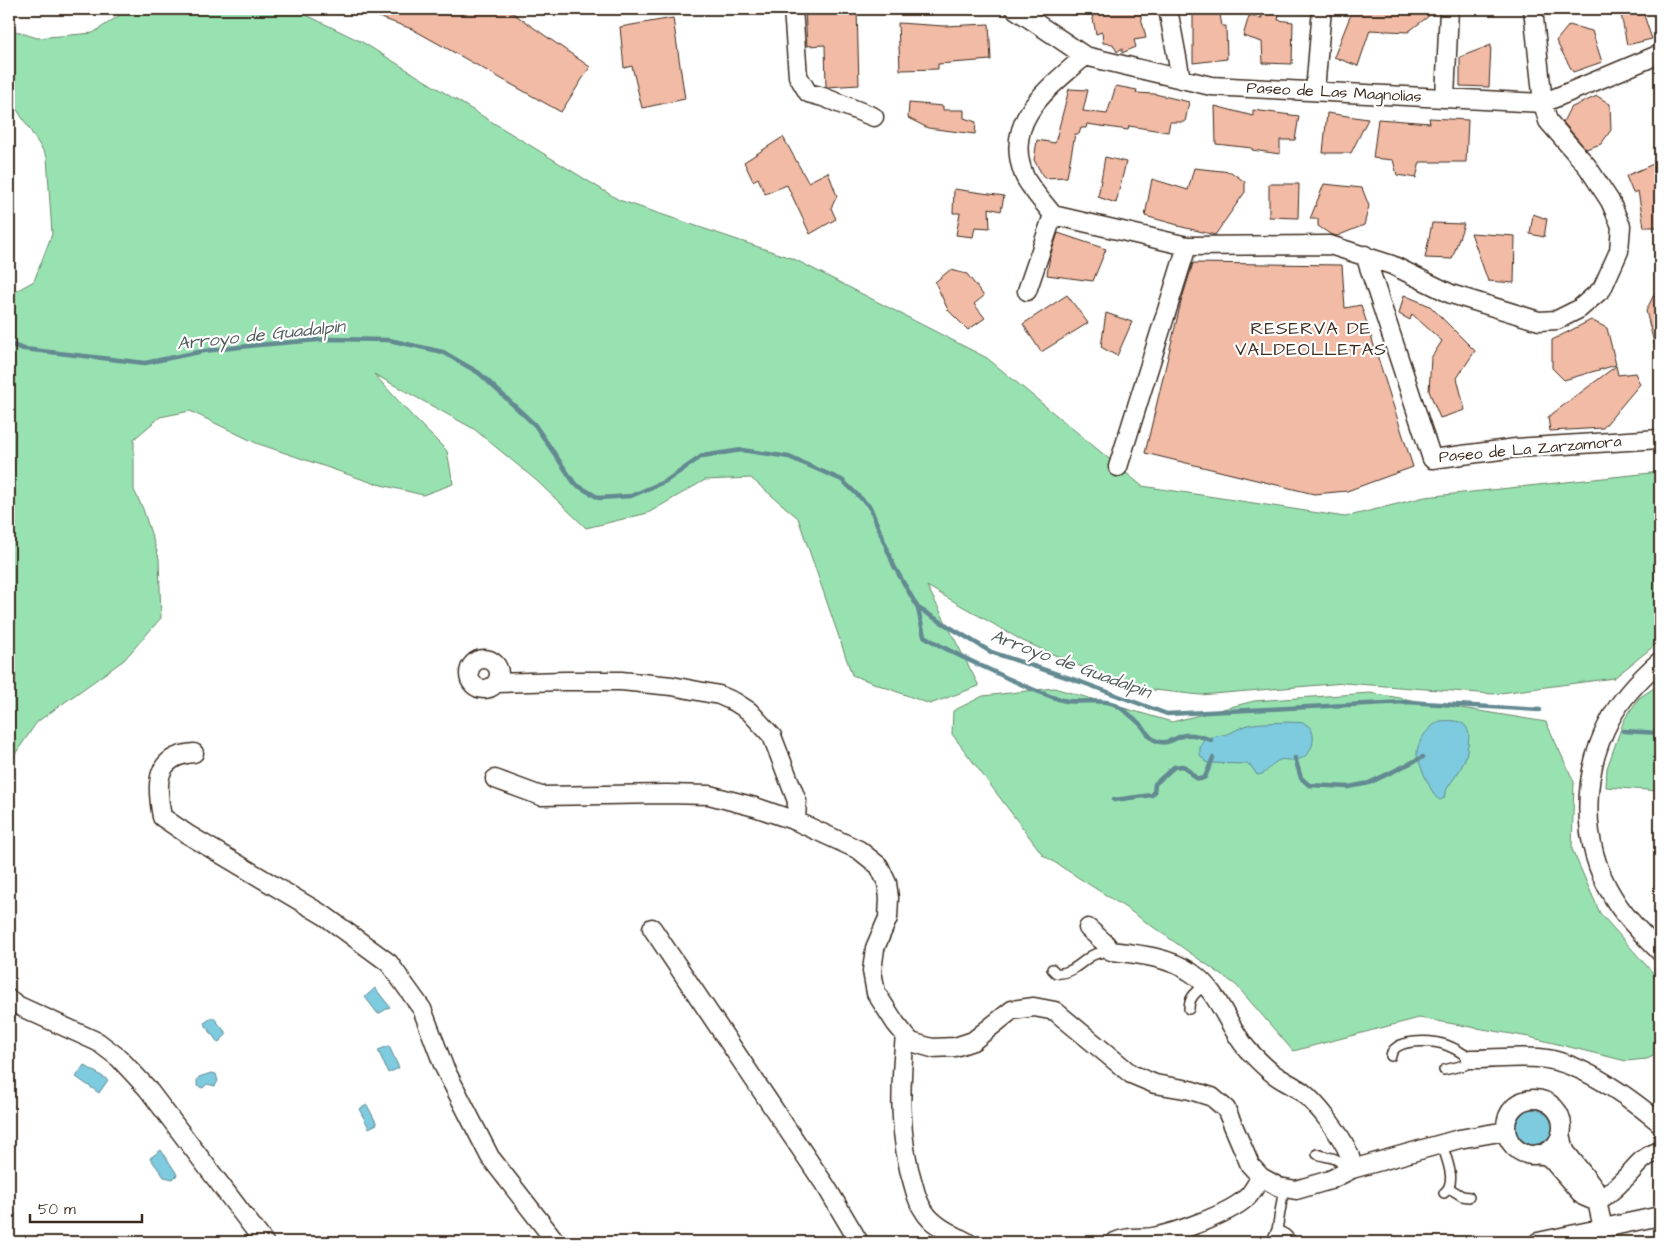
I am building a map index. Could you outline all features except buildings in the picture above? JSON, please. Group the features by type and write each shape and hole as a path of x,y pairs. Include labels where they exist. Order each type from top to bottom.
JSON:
{"street":[{"path":"793,9 798,76 808,93 874,117"},
{"name":"Paseo de Las Magnolias","path":"1015,9 1085,56 1211,86 1543,103 1660,54"},
{"path":"1168,9 1181,79"},
{"path":"1315,91 1322,9"},
{"path":"1445,98 1449,9"},
{"path":"1085,56 1040,96 1023,122 1016,147 1024,176 1053,215 1187,246 1330,245 1392,265 1451,294 1539,321 1557,320 1579,309 1602,289 1618,251 1621,226 1610,201 1587,166 1548,121 1543,103 1533,9"},
{"path":"1027,290 1053,215"},
{"path":"1118,467 1187,246"},
{"name":"Paseo de La Zarzamora","path":"1365,255 1432,459 1516,448 1660,439"},
{"path":"1660,661 1643,677 1612,716 1601,737 1588,791 1592,846 1601,874 1613,898 1634,925 1660,952"},
{"path":"496,683 565,680 621,681 672,686 719,695 735,702 749,711 772,736 797,801 796,821"},
{"path":"194,753 180,754 166,763 160,779 158,795 162,817 187,834 325,916 389,963 422,1009 444,1067 490,1157 556,1242"},
{"path":"495,779 541,796 709,795 755,807 796,821 859,850 879,866 888,883 890,898 888,918 875,948 872,971 876,993 896,1024 911,1042 932,1048 955,1048 973,1041 1012,1010 1034,1007 1055,1011 1130,1074 1155,1084 1190,1090 1212,1097 1226,1109 1250,1165 1261,1178 1278,1187 1296,1190 1330,1180 1349,1171 1442,1144 1506,1131"},
{"path":"652,928 827,1188 859,1242"},
{"path":"1088,928 1116,955 1140,954 1174,964 1191,972 1205,985 1224,1010 1234,1030 1257,1060 1274,1075 1302,1091 1328,1118 1349,1154 1349,1171"},
{"path":"9,999 19,1006 98,1042 119,1058 147,1088 264,1242"},
{"path":"905,1035 901,1081 906,1163 923,1211 937,1225 967,1242"},
{"path":"1470,1059 1542,1058 1566,1063 1589,1074 1624,1096 1660,1123"},
{"path":"1597,1202 1582,1196 1552,1160 1546,1156 1523,1152 1511,1142 1506,1131 1507,1119 1522,1101 1538,1099 1545,1101 1557,1111 1562,1126 1561,1134 1565,1151 1594,1188 1597,1202 1600,1234"},
{"path":"1538,1154 1553,1148 1561,1134"},
{"path":"1597,1202 1623,1182 1648,1154 1660,1150"},
{"path":"1115,1242 1175,1232 1231,1208 1246,1199 1261,1178"},
{"path":"1538,1242 1600,1234 1660,1216"}],"lane":[{"path":"1052,969 1056,973 1067,972 1092,955 1102,952 1116,955"},
{"path":"1189,1009 1194,993 1205,985"},
{"path":"1391,1056 1393,1049 1399,1045 1413,1042 1435,1042 1447,1045 1470,1059 1465,1065 1444,1070"},
{"path":"1442,1144 1451,1180 1446,1190 1469,1197"},
{"path":"1317,1154 1338,1159 1349,1171"},
{"path":"1284,1188 1275,1233 1285,1234 1293,1242"}],"green space":[{"path":"129,9 294,9 362,42 619,200 794,259 987,358 1142,486 1345,517 1425,497 1660,472 1660,641 1614,678 1493,694 1344,683 1200,695 1127,687 1023,641 927,586 979,686 930,704 852,675 798,518 751,478 705,480 648,513 586,528 537,481 474,429 374,374 447,451 453,484 423,495 373,483 256,443 190,411 160,417 134,439 134,490 143,509 159,558 161,618 124,660 37,722 9,763 9,295 34,281 52,234 47,157 16,108 9,107 9,29 37,38 93,33"},
{"path":"1660,684 1660,791 1606,787 1607,768 1624,720 1639,698"},
{"path":"1054,688 1172,722 1254,701 1370,693 1546,722 1574,782 1572,849 1600,913 1660,981 1660,1053 1647,1059 1626,1061 1529,1037 1419,1018 1293,1051 1236,985 1126,908 1043,855 952,734 953,711 983,696"}],"water":[{"path":"1440,721 1454,721 1463,724 1466,727 1469,738 1466,754 1459,772 1449,786 1444,798 1440,800 1432,791 1422,771 1417,750 1424,735"},
{"path":"1288,722 1303,723 1310,728 1313,736 1311,749 1300,759 1276,762 1263,774 1257,775 1251,766 1247,764 1207,763 1200,755 1202,743 1209,738 1230,733 1248,725"},
{"path":"375,988 390,1007 378,1014 365,997"},
{"path":"213,1017 227,1034 218,1043 204,1023"},
{"path":"389,1046 399,1068 388,1073 378,1050"},
{"path":"84,1065 108,1080 99,1093 76,1077"},
{"path":"211,1073 216,1074 218,1081 215,1086 207,1084 203,1088 197,1086 199,1077"},
{"path":"367,1105 377,1124 369,1128 359,1109"},
{"path":"1531,1107 1539,1107 1546,1110 1552,1116 1555,1127 1552,1138 1546,1144 1539,1147 1531,1147 1524,1144 1518,1138 1515,1131 1515,1123 1518,1116 1524,1110"},
{"path":"161,1150 177,1175 173,1179 164,1177 150,1158"}],"waterway":[{"name":"Arroyo de Guadalpin","path":"9,344 24,349 145,363 204,351 329,339 389,340 443,352 479,373 535,425 575,484 599,498 631,496 666,481 702,456 742,450 789,457 842,480 870,507 894,566 918,608 991,652 1081,682 1167,714 1406,702 1540,710"},
{"path":"918,609 924,636 954,653 1026,686 1062,700 1103,701 1114,704 1135,719 1151,738 1160,742 1166,742 1185,735 1211,740"},
{"name":"Arroyo de Guadalpin","path":"1623,731 1660,733"},
{"path":"1295,758 1301,778 1309,785 1349,787 1369,783 1423,757"},
{"path":"1114,800 1152,795 1155,784 1174,767 1185,767 1196,778 1201,779 1205,777 1213,758"}],"district":[{"name":"RESERVA DE VALDEOLLETAS","path":"1311,338"}]}
